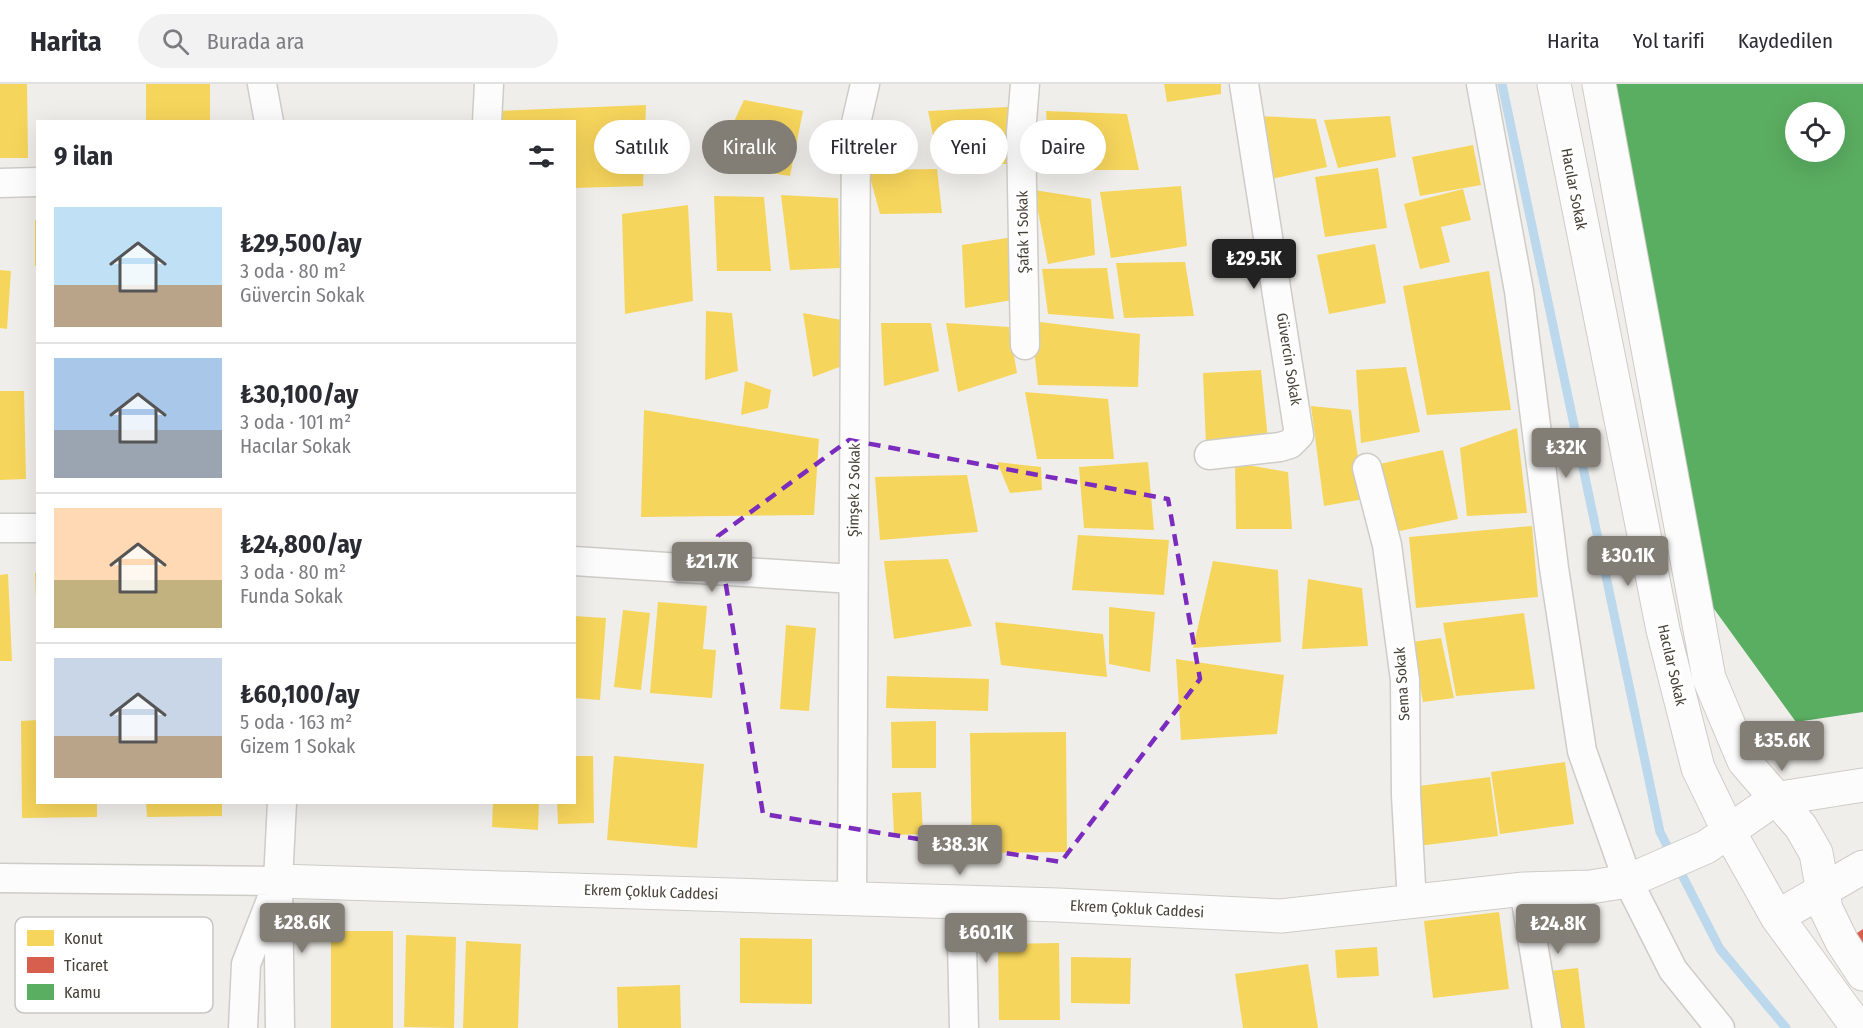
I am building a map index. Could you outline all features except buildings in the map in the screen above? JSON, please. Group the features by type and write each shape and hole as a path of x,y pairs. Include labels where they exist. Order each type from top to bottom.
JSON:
{"street":[{"path":"262,84 269,120"},
{"path":"487,120 489,84"},
{"name":"Şimşek 2 Sokak","path":"852,898 856,123 865,84"},
{"name":"Şafak 1 Sokak","path":"1025,84 1021,133 1025,345"},
{"name":"Güvercin Sokak","path":"1209,455 1280,447 1290,444 1299,435 1244,84"},
{"path":"1481,84 1519,291 1554,568 1582,751 1638,878 1673,970 1720,1028"},
{"name":"Hacılar Sokak","path":"1554,84 1582,233 1677,691 1717,838 1858,1028"},
{"path":"1599,84 1709,678 1744,761 1801,827 1811,844 1824,887 1826,909 1842,942 1863,974"},
{"path":"0,183 36,182"},
{"name":"Sema Sokak","path":"1367,468 1387,545 1405,680 1406,795 1412,903"},
{"path":"0,528 36,528"},
{"path":"576,561 853,579"},
{"path":"1775,799 1863,785"},
{"name":"Ekrem Çokluk Caddesi","path":"278,881 961,901 1281,916 1524,889 1590,887 1638,878 1717,838 1775,799"},
{"path":"280,1028 278,881 282,804"},
{"path":"1777,917 1824,887 1863,867"},
{"path":"0,878 278,881"},
{"path":"243,1028 246,964 278,881"},
{"path":"1524,889 1547,1028"},
{"path":"961,901 964,1028"}],"highlighted area":[{"path":"849,440 1168,499 1200,679 1061,862 763,814 718,536"}],"waterway":[{"path":"1502,84 1660,832 1720,949 1786,1028"}]}
